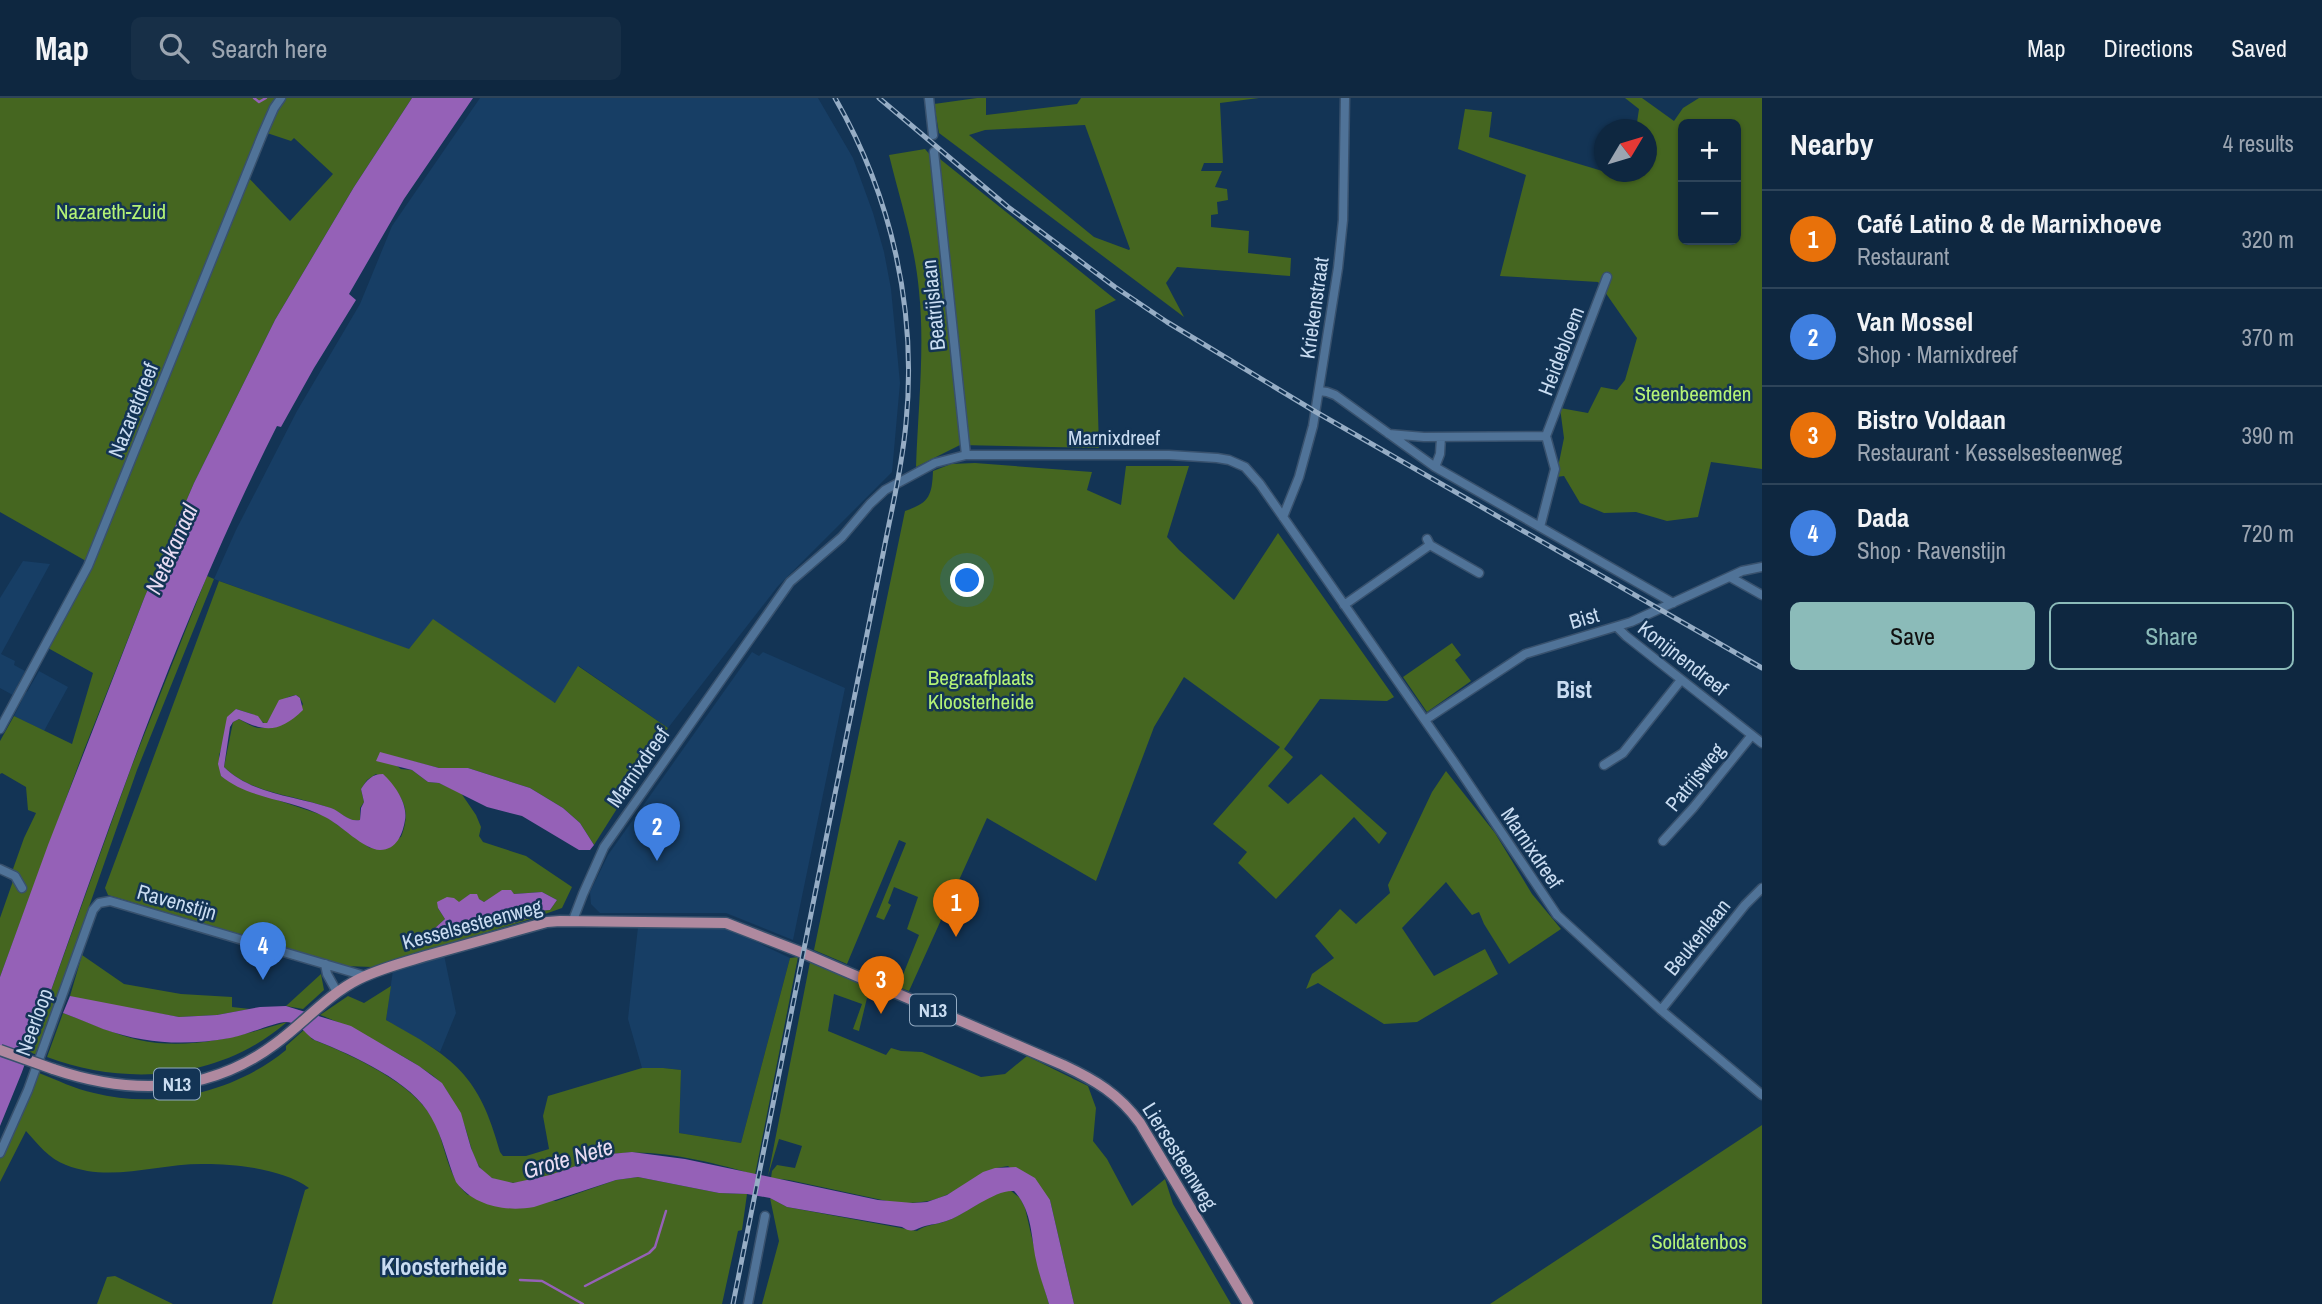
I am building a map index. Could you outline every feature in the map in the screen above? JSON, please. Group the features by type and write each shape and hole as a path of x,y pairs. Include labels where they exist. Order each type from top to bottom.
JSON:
{"main road":[{"name":"Kesselsesteenweg","path":"0,1050 100,1083 126,1087 180,1084 209,1077 248,1061 290,1032 337,992 365,976 547,922 573,920 726,923 803,953 1049,1060"},
{"name":"Liersesteenweg","path":"1049,1060 1100,1083 1129,1109 1144,1129 1248,1304"}],"street":[{"name":"Nazaretdreef","path":"0,729 88,566 263,133 281,98"},
{"path":"929,98 933,135"},
{"name":"Kriekenstraat","path":"1283,517 1293,496 1309,446 1319,391 1343,220 1345,98"},
{"name":"Beatrijslaan","path":"934,152 966,455"},
{"name":"Heidebloem","path":"1546,436 1606,277"},
{"path":"1319,391 1335,395 1435,467 1673,603"},
{"path":"1389,434 1441,437 1546,436 1555,469 1540,527"},
{"path":"1435,467 1440,454 1441,437"},
{"name":"Marnixdreef","path":"573,920 604,848 790,582 842,537 885,490 935,463 966,455 1169,454 1229,460 1251,473 1283,517 1551,906 1572,930 1661,1010 1762,1095"},
{"path":"1344,605 1428,542 1479,573"},
{"name":"Bist","path":"1425,720 1525,654 1617,627 1751,568 1762,567"},
{"path":"1730,577 1762,595"},
{"name":"Konijnendreef","path":"1617,627 1762,743"},
{"path":"1604,765 1623,753 1681,680"},
{"name":"Patrijsweg","path":"1663,841 1752,734"},
{"path":"0,869 15,876 22,888"},
{"name":"Beukenlaan","path":"1661,1010 1745,905 1762,888"},
{"name":"Ravenstijn","path":"99,903 110,901 365,976"},
{"name":"Neerloop","path":"0,1153 21,1107 93,910 99,903"},
{"path":"325,964 327,974 337,992"},
{"path":"748,1304 765,1216"}],"shaded area":[{"path":"480,98 818,98 853,158 873,213 891,289 900,383 892,472 778,586 668,728 579,666 556,703 214,579 297,411 360,304 392,226"},
{"path":"23,561 50,564 1,654 15,661 14,665 25,671 17,686 27,692 39,671 68,687 44,731 14,716 22,700 0,688 0,598"},
{"path":"752,652 759,656 763,652 845,688 793,940 726,913 600,913 591,904 590,892 608,855"},
{"path":"638,927 725,927 790,958 741,1143 679,1133 681,1070 642,1068 628,1019"},
{"path":"444,955 456,1013 440,1052 386,1020 393,970"}],"green space":[{"name":"Nazareth-Zuid","path":"0,98 412,98 354,187 275,320 194,483 145,596 84,750 0,977 0,918 13,881 13,869 36,813 28,810 26,787 0,774 0,741 14,716 72,744 93,673 48,648 93,565 0,512","holes":["261,131 291,141 294,138 333,174 290,221 244,173"]},
{"path":"986,98 986,115 1077,104 1081,98 1259,98 1220,103 1223,163 1204,163 1201,171 1222,171 1215,187 1227,189 1228,200 1217,202 1218,214 1211,215 1211,227 1249,231 1248,253 1291,258 1290,276 1177,267 1166,283 1184,317 939,133 934,104","holes":["1085,125 1130,249 1094,237 969,135 985,130"]},
{"name":"Steenbeemden","path":"1625,98 1642,98 1674,121 1683,108 1699,98 1762,98 1762,469 1711,462 1698,517 1667,521 1636,512 1604,513 1580,503 1564,476 1556,477 1564,438 1560,408 1588,413 1601,387 1617,390 1625,380 1637,338 1598,282 1500,276 1526,175 1458,149 1465,109 1492,112 1489,137 1594,168 1594,182 1657,182 1657,119 1638,119 1639,109"},
{"path":"925,149 938,164 940,159 1116,300 1095,310 1099,448 960,445 916,467 921,313 911,240 889,155"},
{"name":"Begraafplaats Kloosterheide","path":"975,463 1092,472 1087,490 1121,505 1126,466 1189,466 1167,537 1234,600 1278,533 1394,697 1387,701 1320,699 1284,749 1293,757 1268,786 1288,804 1321,774 1387,833 1379,844 1354,817 1276,899 1238,863 1247,852 1213,824 1280,747 1184,677 1154,727 1096,881 987,818 909,991 898,987 919,935 907,929 918,897 894,887 888,903 891,905 884,920 876,917 906,843 899,840 847,964 814,950 905,511 919,505 928,497 933,471 951,464"},
{"path":"207,576 214,579 137,770 37,1055 29,1052 131,768"},
{"path":"219,581 409,649 433,619 555,703 578,666 668,728 594,845 580,823 563,808 530,788 468,768 439,768 380,753 401,769 412,770 428,782 439,783 461,793 476,815 481,827 479,836 483,842 526,856 572,887 562,908 372,967 345,966 108,895 105,888","holes":["296,695 303,704 300,710 280,725 260,728 239,719 233,722 224,767 247,783 330,808 355,820 360,820 360,808 364,802 361,789 367,780 376,774 398,793 405,808 406,817 401,837 370,848 325,816 250,791 221,776 219,755 236,709 267,723 281,702","510,890 514,894 542,892 557,900 550,910 537,911 530,917 514,922 499,922 487,930 467,929 449,936 434,929 445,919 438,908 459,903 470,894 484,902 502,891"]},
{"path":"1452,643 1461,655 1455,660 1471,681 1427,712 1403,677"},
{"path":"1446,771 1495,833 1532,894 1561,929 1509,964 1479,912 1472,915 1446,882 1402,928 1434,976 1485,949 1498,974 1417,1022 1384,1024 1318,983 1306,989 1312,974 1334,958 1315,936 1340,909 1356,924 1390,893 1388,885 1432,792"},
{"path":"82,955 124,984 181,994 232,997 232,1007 250,1009 217,1015 179,1017 76,999 70,996"},
{"path":"798,957 755,1175 689,1158 655,1153 623,1153 607,1155 525,1182 509,1183 494,1179 478,1164 462,1119 441,1083 384,1046 320,1015 348,996 364,1003 391,986 386,1020 430,1046 461,1071 483,1104 503,1156 526,1156 549,1149 543,1116 548,1096 642,1068 681,1070 679,1133 741,1143 790,958"},
{"path":"810,962 875,989 872,999 867,998 859,1031 853,1029 862,1004 834,994 828,1031 886,1055 891,1048 922,1052 981,1077 1005,1074 1027,1056 1088,1086 1096,1108 1093,1141 1107,1159 1132,1206 1165,1179 1173,1204 1231,1304 1074,1304 1050,1200 1008,1166 979,1175 939,1198 923,1202 896,1203 771,1178 777,1165 795,1168 802,1146 779,1139 768,1176"},
{"path":"321,974 324,990 303,1009 286,1006"},
{"path":"63,1013 139,1040 177,1044 233,1037 287,1022 261,1041 232,1056 203,1066 140,1074 109,1072 47,1057"},
{"path":"305,1029 312,1039 381,1072 413,1095 435,1123 451,1171 468,1195 556,1201 616,1180 638,1177 719,1193 747,1194 742,1230 738,1231 722,1304 272,1304 305,1190 309,1188 286,1176 259,1169 217,1164 188,1164 118,1172 83,1170 54,1159 26,1131 0,1182 0,1158 39,1073 80,1089 119,1098 170,1098 195,1094 220,1087 266,1065 286,1050 286,1046"},
{"name":"Soldatenbos","path":"1762,1125 1762,1304 1490,1304"},
{"path":"1010,1190 1020,1198 1025,1208 1049,1304 762,1304 779,1241 770,1198 787,1207 917,1231 957,1217 994,1195"},
{"path":"115,1276 173,1304 97,1304 107,1277"}],"water":[{"name":"Netekanaal","path":"412,98 473,98 404,199 349,294 356,300 281,427 277,426 239,504 139,745 22,1072 0,1126 0,977 145,596 194,483 275,320 354,187"},
{"path":"296,695 300,698 303,710 280,726 257,727 239,719 233,722 224,767 260,789 331,808 355,820 360,820 364,802 361,789 370,778 383,774 400,795 405,808 401,835 391,847 374,849 313,811 258,795 221,776 218,764 227,717 236,709 258,716 263,723 267,723 279,700"},
{"path":"380,752 439,768 468,768 530,788 563,808 580,823 594,845 590,850 579,850 522,816 487,807 439,783 428,782 412,770 376,761"},
{"path":"502,890 511,890 514,894 542,892 557,900 550,910 537,911 533,916 510,924 499,922 487,930 471,928 449,936 436,933 434,929 445,919 437,902 447,897 459,902 470,894 477,894 484,902"},
{"name":"Grote Nete","path":"70,996 179,1017 286,1006 351,1026 419,1066 442,1083 461,1113 479,1167 492,1178 513,1183 550,1175 610,1154 632,1152 685,1159 878,1200 913,1203 927,1202 947,1195 983,1172 995,1168 1016,1167 1035,1178 1050,1200 1074,1304 1049,1304 1037,1266 1028,1215 1014,1191 990,1197 946,1221 912,1230 787,1207 770,1198 719,1193 638,1177 616,1180 534,1207 501,1208 472,1197 456,1182 431,1117 411,1092 364,1062 313,1039 296,1024 281,1023 213,1041 150,1041 103,1029 63,1013"}],"waterway":[{"path":"254,98 259,102 266,98"},
{"path":"585,1286 649,1253 655,1247 666,1211"},
{"path":"520,1280 542,1281 583,1304"}],"railway":[{"path":"733,1304 897,487 906,423 908,338 896,255 872,175 835,98"},
{"path":"879,98 1008,207 1115,287 1167,322 1316,412 1762,668"}],"place":[{"name":"Van Mossel","path":"657,861"},
{"name":"Café Latino & de Marnixhoeve","path":"956,937"},
{"name":"Dada","path":"263,980"},
{"name":"Bistro Voldaan","path":"881,1014"}],"district":[{"name":"Bist","path":"1574,689"},
{"name":"Kloosterheide","path":"444,1266"}]}
